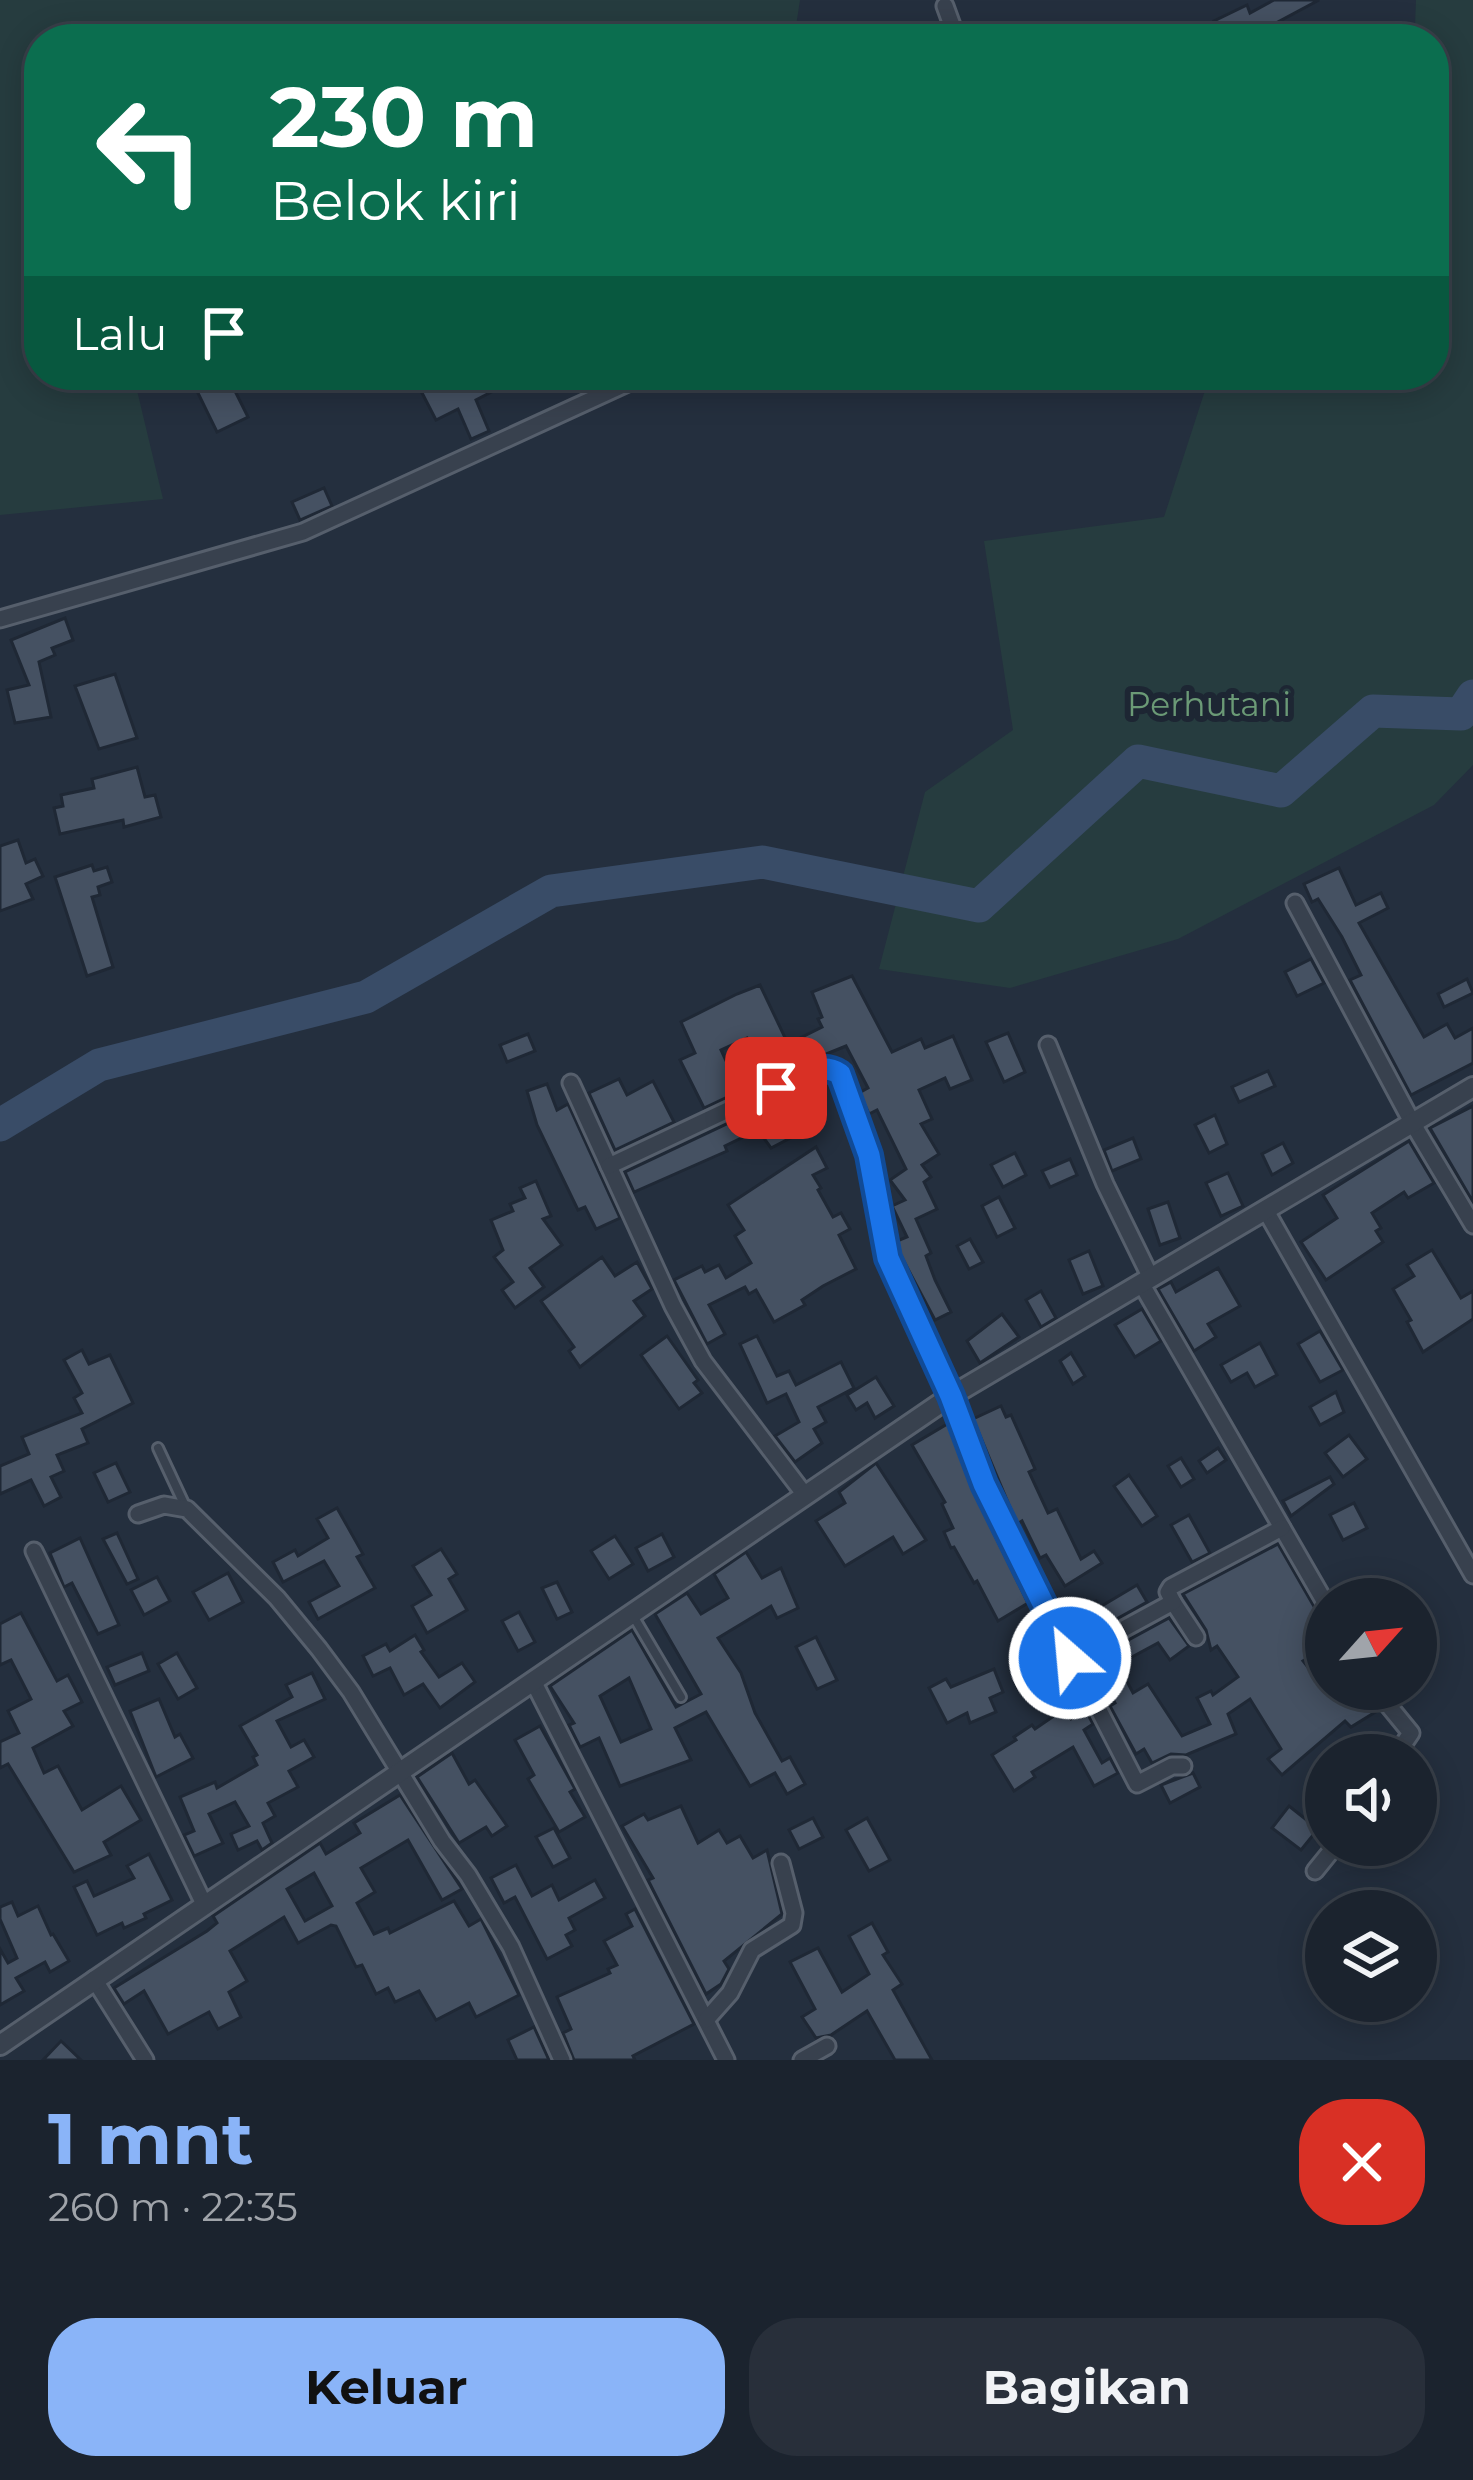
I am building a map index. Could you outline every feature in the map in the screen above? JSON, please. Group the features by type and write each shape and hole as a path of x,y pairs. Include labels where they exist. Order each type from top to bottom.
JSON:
{"street":[{"path":"945,6 952,24"},
{"path":"0,620 303,532 612,390"},
{"path":"1295,903 1473,1226"},
{"path":"1048,1045 1146,1280 1311,1578"},
{"path":"609,1166 817,1068 840,1074 865,1140 888,1258 951,1396 984,1484 1070,1658 1137,1784 1174,1765 1183,1766"},
{"path":"571,1083 703,1361 805,1495"},
{"path":"0,2044 951,1396 1473,1087"},
{"path":"1266,1210 1473,1575"},
{"path":"138,1514 164,1505 187,1509 302,1628 351,1692 511,1947 562,2060"},
{"path":"1196,1637 1168,1592 1171,1586 1282,1528"},
{"path":"34,1551 204,1904"},
{"path":"1070,1658 1173,1602"},
{"path":"534,1683 726,2060"},
{"path":"1392,1710 1410,1734"},
{"path":"706,2020 730,1994 752,1950 792,1925 794,1913 782,1863"},
{"path":"1315,1871 1319,1866"},
{"path":"94,1979 145,2060"},
{"path":"802,2060 827,2046"}],"lane":[{"path":"158,1448 187,1509"},
{"path":"631,1612 681,1697"}],"green space":[{"path":"0,0 800,0 796,24 24,24 24,390 137,390 163,499 0,515"},
{"name":"Perhutani","path":"1416,0 1473,0 1473,765 1434,805 1178,939 1010,988 879,969 925,792 1013,730 984,541 1164,517 1205,390 1449,390 1449,24 1415,24"}],"building":[{"path":"1274,0 1319,0 1274,24 1214,21 1247,5 1250,13"},
{"path":"196,390 234,390 248,417 217,432"},
{"path":"421,390 495,390 476,400 489,431 471,439 458,409 436,420"},
{"path":"324,488 332,506 300,520 292,502"},
{"path":"65,618 73,640 52,648 55,655 39,662 51,717 15,723 7,690 29,685 11,640"},
{"path":"115,674 137,738 99,749 75,686"},
{"path":"137,767 145,797 155,795 161,817 124,827 123,820 60,834 54,808 63,806 61,795 94,788 92,779"},
{"path":"18,840 26,863 35,859 43,876 26,884 33,899 0,911 0,846"},
{"path":"92,865 94,871 107,867 112,882 98,887 100,895 92,897 113,967 87,976 55,877"},
{"path":"1339,868 1356,905 1381,893 1388,908 1359,923 1424,1037 1447,1024 1455,1038 1473,1028 1473,1063 1411,1095 1350,980 1361,975 1342,937 1318,899 1312,902 1304,884"},
{"path":"1311,959 1324,983 1297,996 1285,972"},
{"path":"852,976 892,1052 921,1039 925,1048 953,1036 972,1080 950,1089 945,1078 919,1090 932,1119 921,1124 939,1154 922,1165 931,1177 924,1182 937,1209 916,1219 931,1253 926,1256 935,1280 951,1312 935,1320 897,1241 907,1237 892,1206 905,1200 890,1180 906,1169 877,1110 869,1114 859,1093 868,1088 846,1046 767,1078 747,1038 721,1050 740,1091 704,1108 680,1060 695,1053 681,1022 737,994 760,985 788,1044 822,1027 812,992"},
{"path":"1467,979 1473,993 1444,1007 1438,994"},
{"path":"1008,1033 1025,1072 1004,1082 986,1042"},
{"path":"528,1034 535,1051 507,1062 500,1045"},
{"path":"1268,1071 1275,1086 1239,1102 1232,1087"},
{"path":"619,1079 627,1095 653,1081 674,1122 615,1150 589,1093"},
{"path":"818,1081 824,1093 810,1101 823,1121 771,1148 758,1130 725,1146 727,1151 634,1192 625,1172"},
{"path":"547,1084 557,1110 568,1104 620,1218 596,1229 585,1207 578,1210 537,1125 527,1091"},
{"path":"1473,1106 1473,1202 1430,1128"},
{"path":"1215,1115 1227,1144 1209,1153 1195,1125"},
{"path":"1133,1138 1141,1159 1112,1171 1104,1150"},
{"path":"1409,1141 1434,1183 1408,1198 1404,1192 1372,1213 1383,1242 1326,1280 1301,1242 1337,1218 1323,1195"},
{"path":"1283,1143 1293,1163 1272,1175 1262,1154"},
{"path":"816,1147 827,1168 813,1175 833,1217 841,1213 850,1229 839,1235 856,1269 823,1286 802,1300 805,1305 774,1322 756,1290 749,1294 745,1287 709,1305 725,1334 707,1344 674,1280 702,1266 705,1272 719,1265 726,1278 751,1263 735,1236 744,1230 728,1205"},
{"path":"1015,1153 1026,1175 1003,1187 991,1165"},
{"path":"1070,1159 1077,1175 1050,1187 1042,1171"},
{"path":"1228,1173 1243,1206 1221,1216 1206,1183"},
{"path":"536,1181 551,1216 543,1219 562,1245 530,1268 544,1287 515,1308 502,1290 513,1282 494,1257 503,1250 491,1220 513,1211 510,1204 525,1198 520,1188"},
{"path":"999,1197 1015,1228 997,1237 982,1206"},
{"path":"1168,1202 1180,1238 1160,1245 1148,1209"},
{"path":"970,1239 983,1262 969,1269 957,1246"},
{"path":"1432,1250 1461,1298 1473,1291 1473,1319 1423,1352 1393,1289 1414,1276 1407,1265"},
{"path":"1089,1251 1103,1286 1083,1294 1069,1260"},
{"path":"602,1257 615,1276 637,1262 652,1289 634,1301 645,1316 580,1367 569,1351 574,1347 541,1301"},
{"path":"1218,1268 1240,1306 1208,1324 1216,1337 1194,1351 1158,1289 1171,1282 1176,1292"},
{"path":"1041,1291 1056,1318 1041,1327 1026,1300"},
{"path":"1142,1309 1161,1341 1135,1357 1115,1325"},
{"path":"1002,1314 1019,1337 980,1363 967,1341"},
{"path":"1320,1331 1343,1370 1320,1382 1298,1344"},
{"path":"667,1336 702,1393 679,1409 641,1355"},
{"path":"757,1336 777,1376 789,1371 796,1385 841,1362 854,1388 818,1407 826,1422 814,1429 822,1443 795,1462 775,1436 799,1422 786,1394 767,1403 740,1344"},
{"path":"1260,1343 1277,1375 1255,1387 1247,1373 1231,1382 1221,1365"},
{"path":"82,1350 89,1364 110,1355 133,1403 82,1429 88,1443 57,1455 64,1471 51,1477 61,1497 44,1506 31,1480 0,1494 0,1466 29,1454 22,1437 82,1413 74,1398 82,1393 64,1360"},
{"path":"1071,1353 1085,1376 1073,1384 1060,1361"},
{"path":"876,1377 894,1406 875,1418 867,1403 856,1410 847,1395"},
{"path":"1336,1392 1344,1412 1320,1425 1310,1407"},
{"path":"1001,1406 1006,1417 1011,1415 1035,1469 1029,1472 1048,1513 1057,1509 1081,1559 1094,1551 1102,1563 1065,1586 1046,1555 1040,1558 1022,1521 1017,1524 973,1419"},
{"path":"949,1423 986,1517 1028,1603 998,1621 977,1581 951,1548 944,1532 953,1528 945,1502 912,1445"},
{"path":"1349,1435 1367,1459 1343,1477 1325,1453"},
{"path":"1218,1448 1226,1460 1207,1473 1199,1461"},
{"path":"1181,1458 1194,1479 1181,1487 1168,1466"},
{"path":"116,1463 130,1492 108,1502 94,1473"},
{"path":"876,1463 926,1540 903,1554 893,1537 845,1566 816,1521 845,1503 839,1492"},
{"path":"1129,1475 1157,1516 1142,1526 1114,1486"},
{"path":"1330,1477 1334,1484 1291,1516 1283,1501"},
{"path":"1354,1503 1367,1528 1343,1540 1330,1515"},
{"path":"337,1508 363,1554 357,1557 375,1588 318,1619 309,1602 339,1586 324,1561 283,1582 273,1562 295,1550 298,1556 328,1538 317,1519"},
{"path":"1189,1515 1210,1553 1192,1562 1171,1525"},
{"path":"117,1533 138,1579 127,1584 103,1539"},
{"path":"662,1534 674,1557 648,1571 636,1548"},
{"path":"615,1536 633,1564 609,1579 591,1551"},
{"path":"80,1538 119,1625 98,1634 72,1583 64,1587 50,1553"},
{"path":"1278,1544 1305,1591 1305,1710 1377,1711 1351,1727 1345,1721 1330,1734 1305,1734 1305,1755 1282,1775 1268,1759 1281,1749 1250,1699 1228,1714 1236,1734 1152,1763 1144,1749 1136,1754 1110,1706 1115,1703 1103,1682 1121,1670 1133,1693 1148,1684 1182,1736 1210,1724 1197,1698 1211,1691 1213,1695 1238,1677 1217,1646 1211,1650 1206,1630 1183,1594"},
{"path":"441,1549 457,1574 449,1579 467,1610 427,1633 412,1606 431,1595 413,1566"},
{"path":"746,1552 762,1578 781,1568 798,1608 777,1618 771,1606 718,1638 741,1673 755,1713 782,1761 790,1757 805,1784 787,1794 775,1773 750,1786 706,1712 675,1728 691,1760 620,1786 599,1738 580,1747 569,1725 574,1723 550,1686 632,1630 676,1707 701,1694 655,1614 687,1593 701,1614 728,1598 714,1574","holes":["629,1678 651,1729 621,1742 600,1696"]},
{"path":"228,1573 243,1602 209,1620 193,1592"},
{"path":"157,1577 170,1601 144,1615 131,1590"},
{"path":"557,1582 572,1612 557,1619 542,1588"},
{"path":"1137,1585 1147,1602 1077,1641 1066,1618 1096,1601 1100,1607"},
{"path":"519,1612 535,1642 518,1651 502,1621"},
{"path":"21,1613 57,1681 68,1675 82,1702 64,1711 73,1726 33,1748 44,1773 58,1766 82,1810 121,1786 141,1820 104,1842 111,1855 74,1872 8,1764 0,1768 0,1742 19,1733 8,1711 31,1699 11,1660 0,1665 0,1624"},
{"path":"1169,1618 1189,1646 1170,1660 1158,1643 1130,1658 1125,1649 1090,1667 1088,1662"},
{"path":"415,1635 439,1677 462,1663 475,1682 440,1708 423,1684 404,1695 390,1668 373,1676 363,1656 386,1644 390,1651"},
{"path":"816,1637 837,1680 817,1689 796,1647"},
{"path":"1052,1646 1069,1678 1038,1691 1023,1661"},
{"path":"142,1653 149,1671 115,1685 107,1667"},
{"path":"177,1653 197,1688 178,1699 158,1664"},
{"path":"994,1669 1003,1692 990,1698 996,1712 970,1723 967,1713 947,1723 929,1688 946,1679 951,1687"},
{"path":"312,1673 325,1699 277,1721 291,1747 304,1740 314,1757 289,1771 298,1787 268,1803 275,1816 263,1823 272,1843 262,1850 257,1841 238,1850 231,1834 249,1826 235,1802 209,1814 223,1843 194,1856 184,1835 194,1831 180,1797 215,1782 217,1788 257,1765 253,1757 257,1755 240,1726 292,1697 286,1685"},
{"path":"159,1699 175,1737 180,1734 193,1758 156,1777 130,1711"},
{"path":"1064,1709 1071,1719 1085,1709 1093,1724 1084,1730 1102,1763 1110,1758 1118,1773 1094,1786 1073,1747 1032,1772 1035,1777 1014,1791 992,1755 1032,1725 1035,1729"},
{"path":"540,1726 585,1817 559,1832 528,1779 534,1775 515,1740"},
{"path":"452,1753 469,1784 475,1780 507,1826 492,1836 486,1827 459,1843 417,1777"},
{"path":"1193,1773 1200,1787 1170,1803 1161,1785"},
{"path":"400,1795 462,1889 442,1900 408,1840 361,1868 375,1892 357,1903 374,1934 388,1928 390,1933 454,1901 469,1926 481,1919 519,1995 476,2017 469,2003 436,2020 419,1991 395,2002 388,1988 376,1994 336,1926 298,1943 284,1917 230,1951 247,1981 229,1992 241,2017 218,2029 209,2012 168,2034 144,1991 124,2004 114,1988 207,1931 217,1923 213,1916 320,1843 326,1854 360,1833 354,1823","holes":["314,1873 332,1906 305,1921 287,1889"]},
{"path":"681,1806 698,1843 719,1830 727,1843 740,1836 753,1858 767,1850 782,1914 724,1961 729,1969 721,1984 706,1994 648,1880 653,1878 622,1826 644,1814 648,1820"},
{"path":"1289,1806 1305,1819 1305,1845 1301,1850 1272,1828"},
{"path":"813,1818 823,1837 799,1849 789,1830"},
{"path":"867,1818 890,1860 869,1871 846,1830"},
{"path":"554,1828 570,1858 553,1867 536,1837"},
{"path":"149,1854 172,1900 144,1914 146,1918 97,1935 74,1887 87,1881 94,1896 134,1878 127,1866"},
{"path":"516,1865 532,1896 552,1885 559,1900 595,1880 605,1898 569,1918 575,1930 566,1935 572,1946 547,1959 515,1897 504,1903 491,1878"},
{"path":"12,1902 18,1916 38,1906 69,1961 50,1972 45,1962 16,1978 24,1991 0,2005 0,1949 8,1963 17,1958 0,1919 0,1907"},
{"path":"635,1909 694,2024 633,2056 635,2060 574,2060 563,2033 571,2029 557,1997 610,1973 608,1969 617,1965 604,1941 632,1926 626,1914"},
{"path":"872,1923 888,1952 883,1955 902,1984 893,1990 932,2060 895,2060 867,2011 831,2035 816,2038 802,2017 815,2009 790,1962 818,1948 842,1992 869,1974 849,1936"},
{"path":"534,2027 549,2060 517,2060 508,2040"},
{"path":"61,2041 81,2060 43,2060"}],"waterway":[{"path":"0,1125 99,1065 366,997 551,891 762,862 979,906 1138,761 1281,791 1373,711 1461,714 1473,696"}],"route":[{"path":"776,1088 817,1068 840,1074 869,1155 888,1258 951,1396 984,1484 1070,1658"}]}
